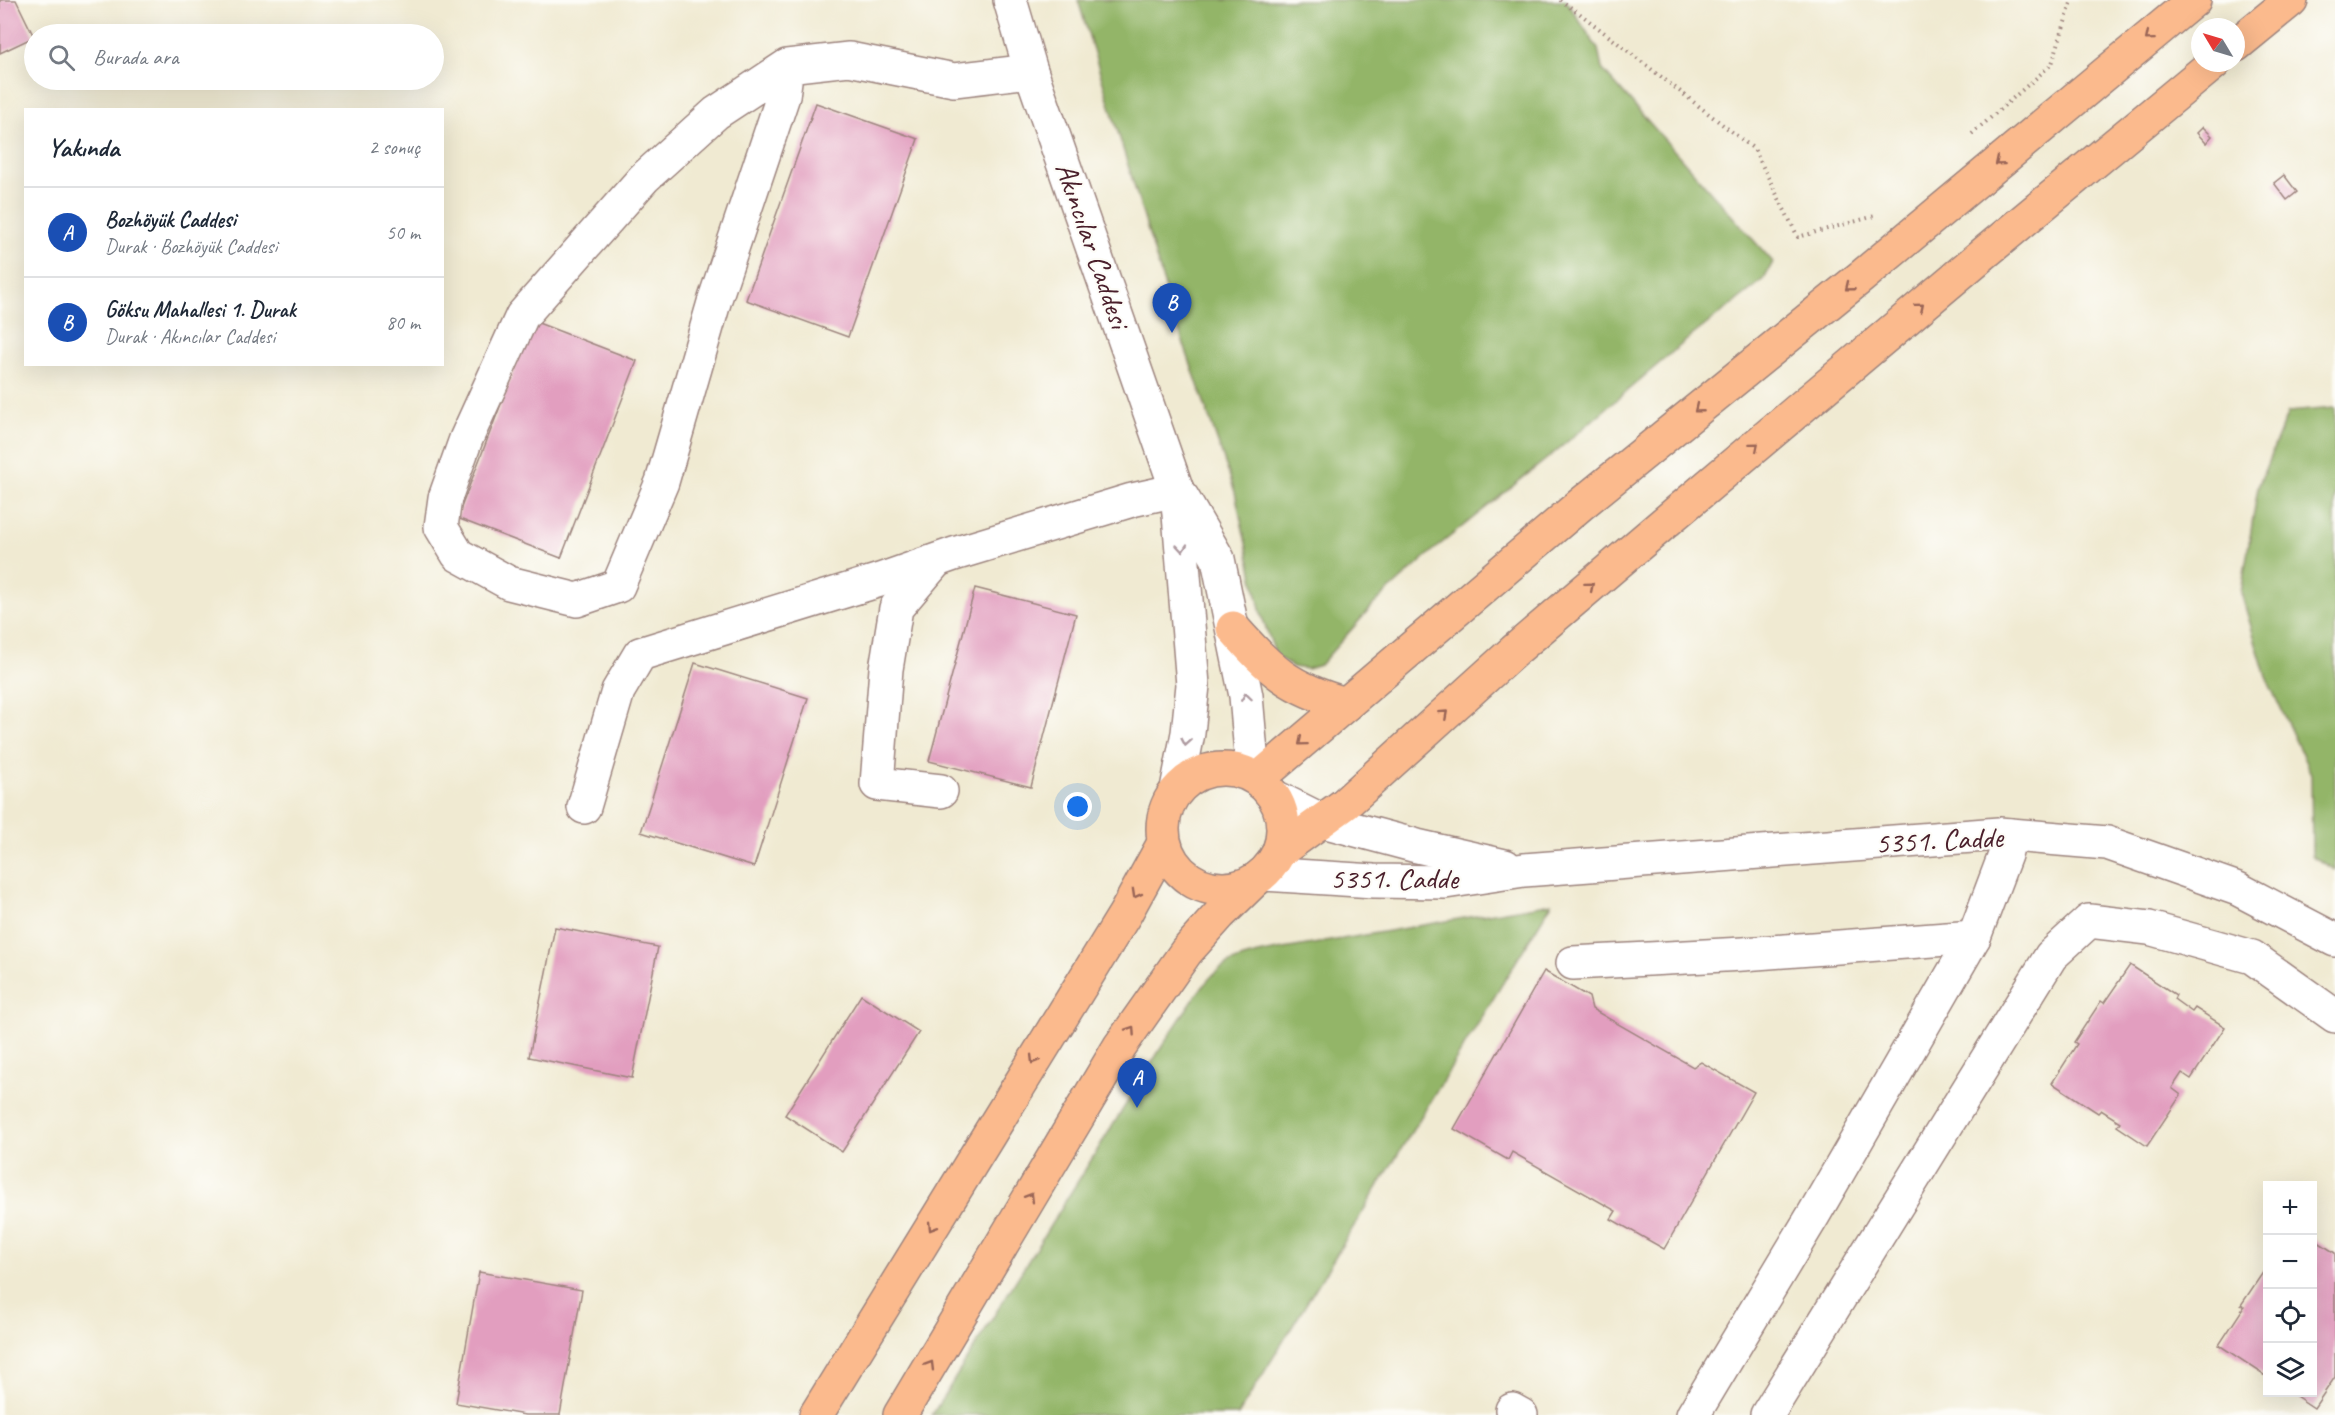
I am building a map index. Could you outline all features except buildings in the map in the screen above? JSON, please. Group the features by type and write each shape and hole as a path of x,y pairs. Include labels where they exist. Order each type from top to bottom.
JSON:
{"main road":[{"path":"1262,784 1346,704 1580,505 1861,277 2194,0"},
{"path":"2245,38 2290,0"},
{"path":"900,1415 1120,1046 1186,952 1266,868 1283,833 1282,814 1262,784 1233,769 1213,769 1194,776 1177,789 1164,815 1164,843 1172,861 1184,876 1200,885 1219,889 1238,888 1266,868 1369,784 1400,753 1514,651 1672,516 2203,72"},
{"path":"1233,628 1264,663 1288,681 1320,697 1346,704"},
{"path":"816,1415 1125,914 1164,843"}],"street":[{"name":"Akıncılar Caddesi","path":"1010,0 1031,71 1177,490 1218,559 1262,784"},
{"path":"787,66 783,96 715,299 662,482 618,586 578,600 509,583 458,555 441,526 446,498 466,439 522,316 644,178 716,113 787,66 849,59 954,81 1031,71"},
{"name":"Akıncılar Caddesi","path":"1177,490 1192,685 1188,732 1177,789"},
{"path":"584,807 618,692 640,654 1132,500 1177,490"},
{"path":"937,561 896,608 886,669 877,784 941,790"},
{"name":"5351. Cadde","path":"1262,784 1323,820 1524,870"},
{"path":"1369,784 1369,809 1381,829 1396,840"},
{"name":"5351. Cadde","path":"1266,868 1374,881 1445,882 1524,870 1999,834 2107,843 2238,889 2335,940"},
{"path":"1694,1415 1814,1214 1974,937 2005,855 2010,835"},
{"path":"1767,1415 2051,956 2089,921 2149,928 2252,957 2335,1016"},
{"path":"1574,963 1743,954 1974,937"}],"path":[{"path":"1560,0 1580,13 1754,149 1798,237 1877,216"},
{"path":"1965,140 2052,64 2073,0"}],"green space":[{"path":"1078,0 1566,0 1598,49 1602,69 1773,262 1763,280 1689,338 1554,453 1437,547 1374,604 1320,665 1307,669 1293,667 1276,656 1261,614 1235,492 1170,304"},
{"path":"2334,408 2335,870 2312,856 2311,774 2266,677 2241,593 2258,487 2288,412"},
{"path":"1552,903 1238,1415 932,1415 1166,1040 1198,992 1220,969 1240,959 1278,950"}],"place":[{"name":"Göksu Mahallesi 1. Durak","path":"1172,333"},
{"name":"Bozhöyük Caddesi","path":"1137,1108"}]}
